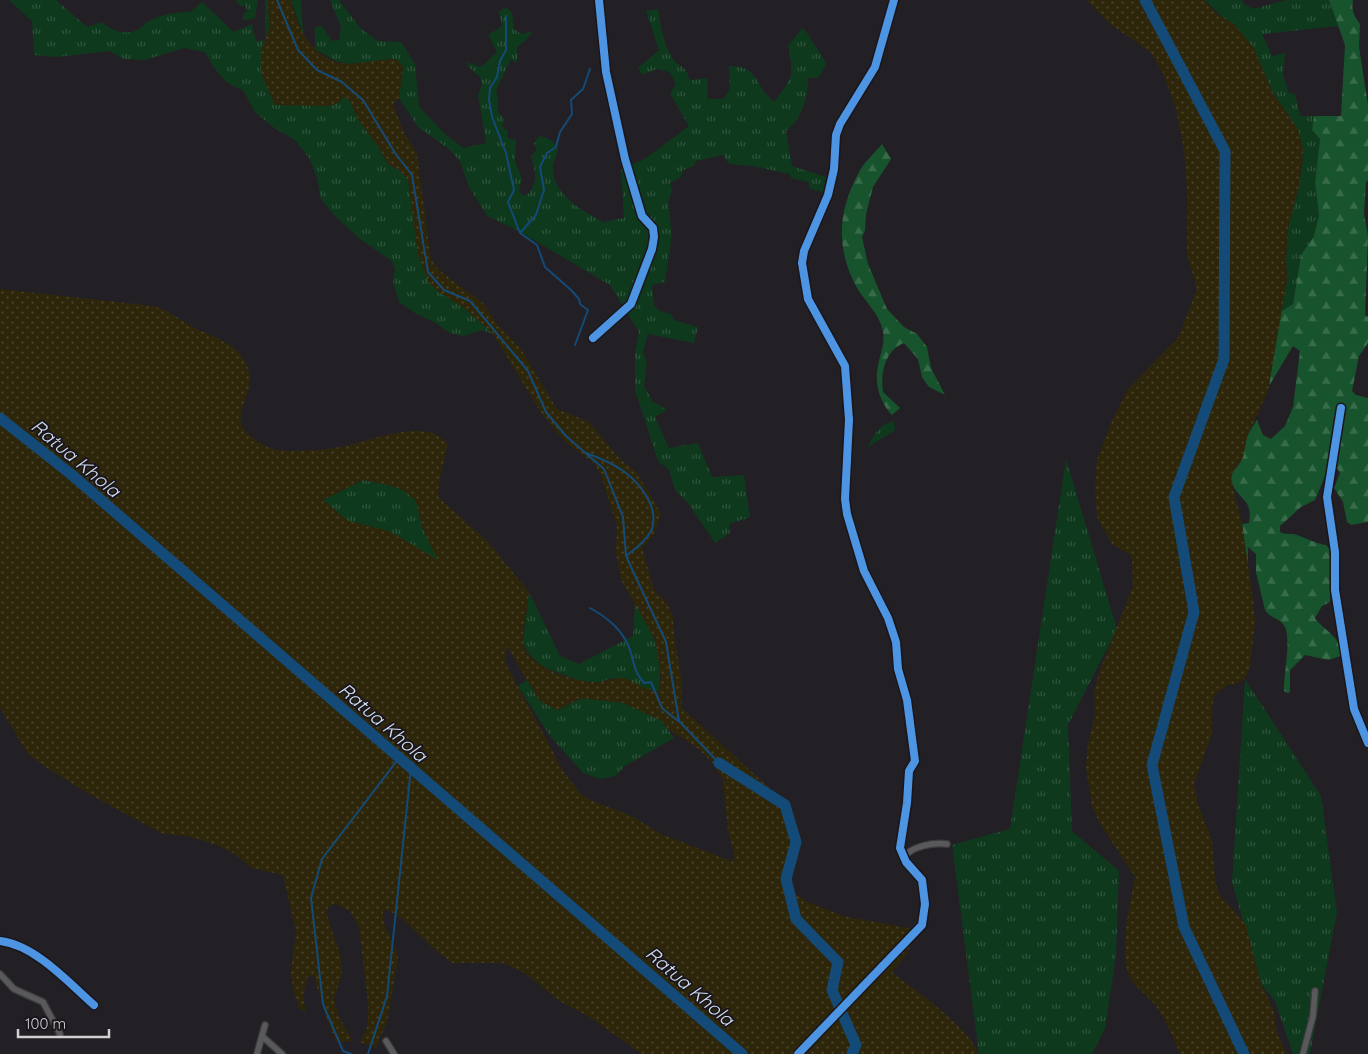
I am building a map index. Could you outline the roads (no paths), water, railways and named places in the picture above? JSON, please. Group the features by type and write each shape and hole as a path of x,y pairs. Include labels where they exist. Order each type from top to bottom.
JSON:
{"street":[{"path":"593,338 631,304 652,249 654,237 653,228 642,216 625,159 606,72 598,0"},
{"path":"798,1054 922,925 925,904 923,884 918,874 904,858 900,848 906,811 909,771 915,761 909,712 898,669 896,642 888,618 864,572 847,514 845,499 849,420 845,366 808,299 802,264 804,251 828,195 834,168 836,135 840,124 875,67 894,0"},
{"path":"1341,408 1327,497 1335,552 1335,590 1354,709 1368,743"},
{"path":"904,858 906,853 915,849 939,843 947,844"},
{"path":"0,941 36,955 94,1005"},
{"path":"0,974 14,989 43,1002 60,1034"},
{"path":"1303,1054 1313,1016 1314,990"},
{"path":"257,1054 265,1025"},
{"path":"262,1037 282,1054"},
{"path":"386,1041 394,1054"}],"waterway":[{"path":"277,0 298,50 317,70 342,82 363,100 395,153 412,175 428,272 444,290 470,301 528,371 546,412 566,436 604,469 623,517 626,556 666,642 679,721 719,763"},
{"path":"1145,0 1225,151 1224,359 1174,497 1194,612 1152,765 1184,927 1244,1054"},
{"path":"506,16 506,50 500,61 497,77 490,88 489,100 492,117 506,153 514,190 508,202 520,233 537,245 545,267 571,290 579,299 580,304 588,310 575,345"},
{"path":"521,232 536,215 544,190 540,167 547,153 556,147 560,132 572,114 571,100 583,89 590,69"},
{"name":"Ratua Khola","path":"0,418 72,475 742,1054"},
{"path":"586,453 624,471 645,493 651,506 654,519 652,529 644,541 626,556"},
{"path":"590,608 609,620 623,636 640,678 644,683 651,682 662,708 678,721"},
{"path":"351,1054 343,1051 323,1004 311,898 322,859 399,758"},
{"path":"719,763 785,805 796,842 786,879 796,919 838,962 832,990 856,1045 852,1054"},
{"path":"368,1054 387,996 411,768"}]}
